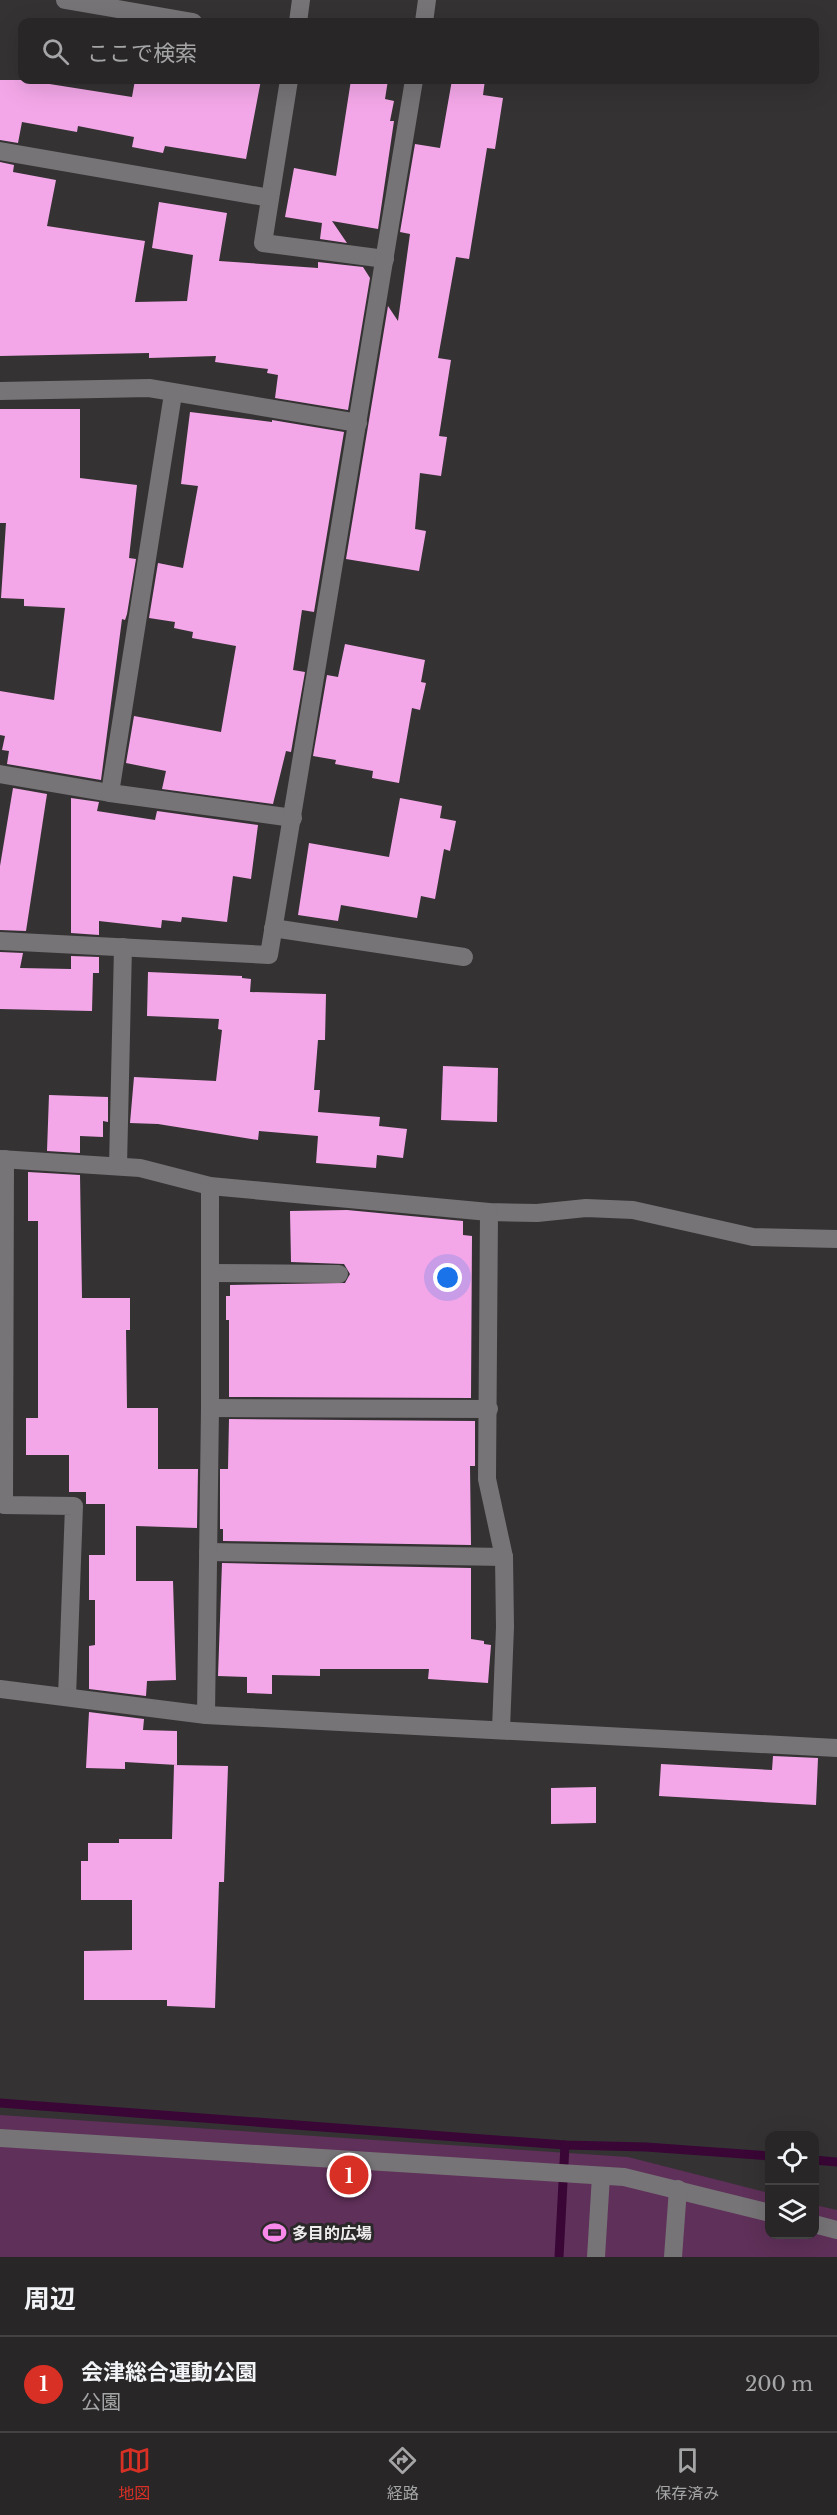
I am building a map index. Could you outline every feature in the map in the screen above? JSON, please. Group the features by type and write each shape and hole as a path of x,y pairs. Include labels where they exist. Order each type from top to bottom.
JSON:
{"street":[{"path":"65,0 161,8 184,18"},
{"path":"298,18 301,0"},
{"path":"425,18 427,0"},
{"path":"287,84 263,243 385,259"},
{"path":"0,941 268,955 294,818 413,84"},
{"path":"0,151 270,198"},
{"path":"0,391 149,388 173,394 358,423"},
{"path":"110,793 173,394"},
{"path":"0,774 110,793 294,818"},
{"path":"273,928 464,957"},
{"path":"118,1166 123,947"},
{"path":"67,1697 74,1506 4,1505 3,1159 140,1168 210,1186 489,1212 537,1213 586,1208 633,1210 753,1237 837,1239"},
{"path":"206,1715 210,1186"},
{"path":"489,1212 487,1479 504,1557 505,1627 501,1729"},
{"path":"210,1273 339,1274"},
{"path":"210,1408 489,1409"},
{"path":"208,1552 504,1557"},
{"path":"0,1689 206,1715 837,1748"},
{"path":"0,2138 624,2177 765,2211"},
{"path":"596,2257 601,2176"},
{"path":"673,2257 678,2189"},
{"path":"819,2225 837,2230"}],"shaded area":[{"path":"0,2115 628,2157 765,2192 765,2239 819,2239 819,2206 837,2210 837,2257 0,2257"}],"building":[{"path":"0,80 18,80 18,84 49,84 132,97 134,84 260,84 246,159 165,146 163,153 132,147 134,137 78,126 77,132 22,122 18,143 0,140"},
{"path":"350,84 387,84 385,99 394,101 390,121 394,121 378,229 332,221 347,243 320,239 322,223 285,217 294,168 336,176"},
{"path":"451,84 484,84 483,95 503,98 495,149 487,148 469,259 456,257 438,358 451,360 439,436 447,437 441,476 420,473 415,529 426,531 419,571 346,559 388,306 398,321 410,234 400,232 415,144 440,148"},
{"path":"0,162 14,165 13,172 56,180 47,226 145,241 135,302 187,301 193,255 152,248 159,202 227,213 219,261 318,268 318,262 363,267 370,278 348,410 275,398 278,375 267,373 268,369 215,362 216,356 149,358 149,353 0,356"},
{"path":"0,409 80,409 80,478 137,485 129,558 136,559 127,614 125,620 122,619 101,780 7,764 9,751 2,750 5,736 0,735 0,691 54,700 65,608 24,606 24,599 1,598 6,523 0,523"},
{"path":"190,412 272,422 272,420 344,432 314,612 302,610 293,670 305,672 291,752 286,751 273,804 162,789 166,771 126,763 134,716 221,732 236,646 192,638 193,632 174,628 175,622 149,618 158,563 183,568 198,486 181,484"},
{"path":"345,644 425,660 421,682 426,683 420,710 412,708 399,783 372,778 373,771 335,764 336,760 313,756 327,675 338,677"},
{"path":"13,788 47,794 26,931 0,930 0,866"},
{"path":"71,798 99,802 97,811 155,820 157,811 258,825 251,879 233,876 227,922 182,917 181,922 162,920 161,928 99,921 99,935 71,933"},
{"path":"400,798 442,806 440,818 456,821 450,851 444,849 435,899 421,896 417,918 341,905 338,921 298,915 309,843 389,857"},
{"path":"0,952 23,953 20,968 71,969 71,956 99,957 99,973 93,973 92,1011 0,1009"},
{"path":"148,972 242,976 242,978 251,979 250,992 326,994 325,1040 318,1040 314,1090 320,1090 318,1112 380,1117 379,1126 407,1129 403,1158 377,1155 376,1168 316,1163 318,1136 259,1131 258,1140 158,1124 130,1123 134,1077 216,1081 222,1030 218,1029 219,1019 147,1016"},
{"path":"443,1066 498,1068 497,1122 441,1120"},
{"path":"49,1095 108,1097 108,1122 103,1121 103,1137 80,1136 80,1153 47,1151"},
{"path":"28,1172 80,1175 82,1298 130,1298 130,1330 126,1330 127,1408 158,1408 158,1469 198,1469 197,1528 136,1526 136,1581 173,1581 176,1680 147,1681 146,1696 89,1689 89,1646 95,1645 95,1600 89,1600 89,1555 105,1555 105,1504 86,1504 86,1492 69,1492 69,1455 26,1455 26,1418 38,1418 38,1221 28,1221"},
{"path":"347,1210 463,1221 463,1235 472,1236 471,1398 229,1397 229,1320 226,1320 226,1296 230,1296 230,1285 345,1283 350,1274 344,1264 291,1262 290,1211"},
{"path":"229,1419 475,1421 475,1466 470,1466 471,1545 223,1541 223,1529 220,1529 220,1469 228,1469"},
{"path":"222,1563 471,1568 471,1639 484,1641 484,1644 491,1645 488,1683 428,1679 429,1669 320,1669 320,1676 272,1675 272,1694 247,1693 247,1677 218,1676"},
{"path":"89,1712 144,1719 143,1730 177,1731 177,1765 125,1762 125,1769 86,1768"},
{"path":"773,1756 818,1758 816,1805 659,1796 661,1764 772,1770"},
{"path":"174,1765 228,1766 224,1882 219,1882 215,2008 167,2006 167,2000 84,2000 84,1951 132,1950 132,1900 81,1900 81,1861 88,1861 88,1843 119,1843 119,1839 172,1839"},
{"path":"596,1787 596,1823 551,1824 551,1788"}],"waterway":[{"path":"0,2103 565,2145 646,2147 765,2156"},
{"path":"559,2257 565,2145"},
{"path":"819,2160 837,2162"}],"place":[{"name":"会津総合運動公園","path":"349,2175"},
{"name":"多目的広場","path":"274,2233"}]}
